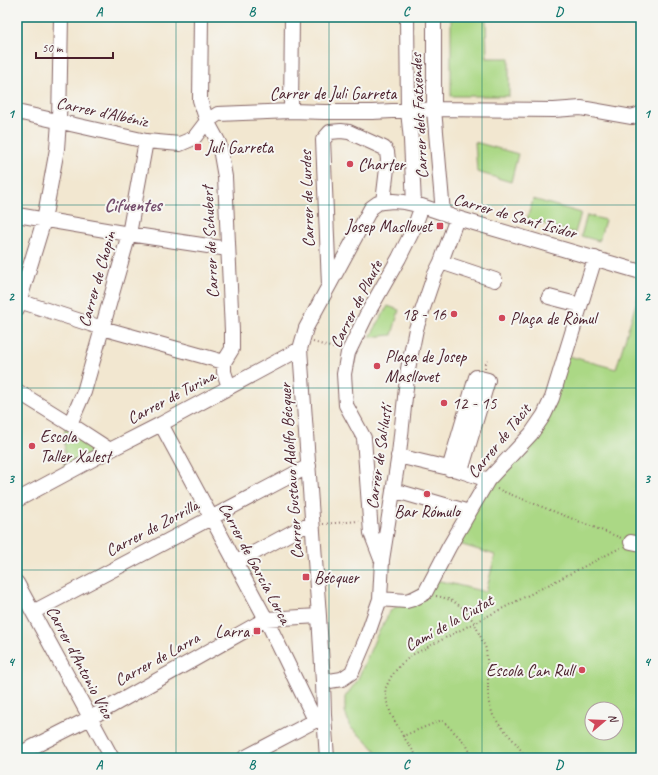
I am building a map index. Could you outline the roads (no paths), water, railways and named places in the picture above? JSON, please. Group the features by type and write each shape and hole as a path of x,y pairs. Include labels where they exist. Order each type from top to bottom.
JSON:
{"street":[{"path":"61,17 57,149 47,208 18,305 224,362 224,372 229,387"},
{"name":"Carrer de Schubert","path":"201,17 200,100 207,121 219,143 225,177 232,349 224,362"},
{"path":"291,111 292,17"},
{"name":"Carrer dels Fatxendes","path":"407,17 408,111 418,205"},
{"name":"Carrer dels Fatxendes","path":"434,17 434,109 442,213"},
{"name":"Carrer de Juli Garreta","path":"207,121 218,114 291,111 408,111 434,109 554,110 581,108 632,117 640,114"},
{"name":"Carrer d'Albéniz","path":"17,112 146,141 180,144 194,138 207,121"},
{"name":"Carrer de Lurdes","path":"329,285 323,140 330,132 349,132 384,148 388,152 388,160 380,202"},
{"name":"Carrer de Chopin","path":"70,424 84,392 129,234 146,141"},
{"name":"Carrer de Sant Isidor","path":"380,202 404,202 418,205 457,218 641,272"},
{"name":"Carrer Gustavo Adolfo Bécquer","path":"327,758 320,718 323,682 320,616 312,525 301,344 306,328 371,208 380,202"},
{"name":"Carrer de Plaute","path":"382,560 371,533 364,438 346,405 344,374 348,353 366,316 414,228 418,205"},
{"path":"17,215 228,249"},
{"name":"Carrer de Sal·lustí","path":"323,682 342,679 352,672 366,640 380,599 382,560 398,456 408,369 416,329 434,276 441,262 457,218"},
{"name":"Carrer de Tàcit","path":"380,599 406,601 425,593 487,482 530,434 544,415 552,398 595,258"},
{"path":"441,262 495,280"},
{"path":"549,297 580,306"},
{"name":"Carrer de Turina","path":"17,500 253,374 301,344"},
{"path":"476,377 488,380 455,470 476,377"},
{"path":"17,391 110,450"},
{"name":"Carrer de García Lorca","path":"161,424 320,718"},
{"path":"398,456 455,470 487,482"},
{"name":"Carrer de Zorrilla","path":"33,612 309,466"},
{"path":"393,490 469,512"},
{"path":"235,563 300,528 312,525"},
{"name":"Carrer d'Antonio Vico","path":"17,583 112,758"},
{"name":"Carrer de Larra","path":"17,755 90,718 266,619 320,616"},
{"path":"244,758 320,718"}],"place":[{"name":"Juli Garreta","path":"198,147"},
{"name":"Charter","path":"350,164"},
{"name":"Josep Masllovet","path":"440,226"},
{"name":"18 - 16","path":"454,314"},
{"name":"Plaça de Ròmul","path":"502,318"},
{"name":"Plaça de Josep Masllovet","path":"377,366"},
{"name":"12 - 15","path":"444,403"},
{"name":"Escola Taller Xalest","path":"32,446"},
{"name":"Bar Rómulo","path":"427,494"},
{"name":"Bécquer","path":"306,577"},
{"name":"Larra","path":"257,631"},
{"name":"Escola Can Rull","path":"582,670"}],"district":[{"name":"Cifuentes","path":"133,205"}]}
